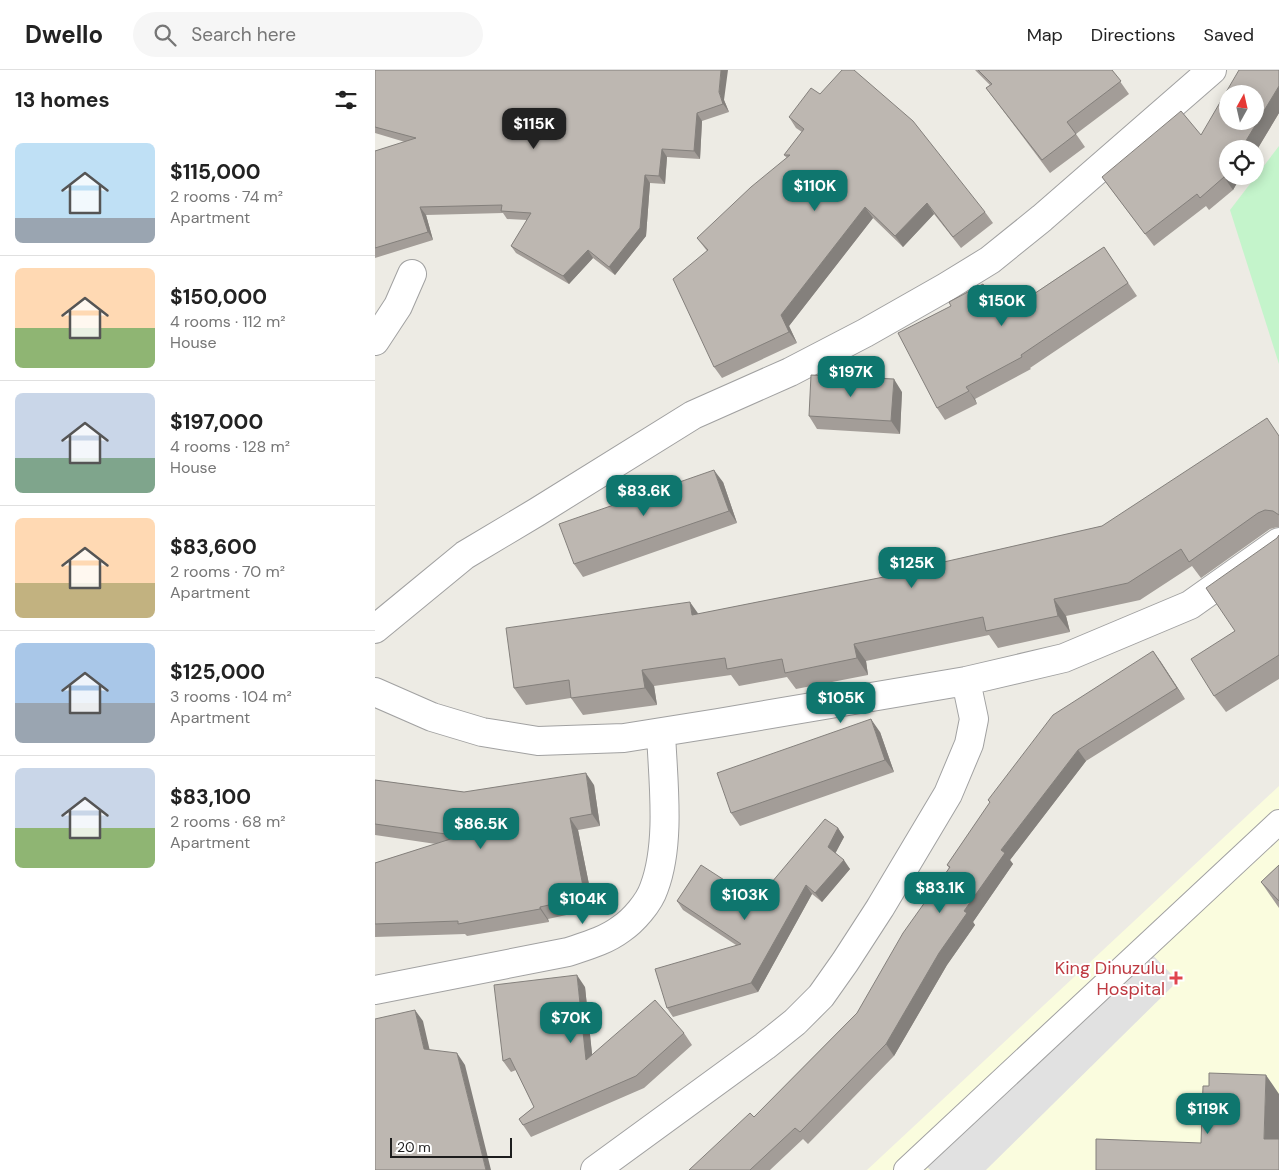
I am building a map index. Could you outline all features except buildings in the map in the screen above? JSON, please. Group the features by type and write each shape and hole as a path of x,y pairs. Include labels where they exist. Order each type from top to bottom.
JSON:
{"street":[{"path":"375,629 465,555 693,415 790,372 865,333 990,260 1042,218 1212,70"},
{"path":"375,341 398,306 412,274"},
{"path":"375,692 432,717 482,732 538,741 625,738 966,681 1064,658 1190,606 1279,542"},
{"path":"595,1170 765,1046 795,1022 821,996 880,908 948,794 969,744 974,719 966,681"},
{"path":"375,990 568,952 597,943 621,929 641,910 654,889 664,844 661,732"}],"lane":[{"path":"908,1169 1279,822"}],"shaded area":[{"name":"King Dinuzulu Hospital","path":"1279,786 1279,1170 867,1170"},
{"path":"1139,941 1178,981 986,1170 930,1170 918,1158"}],"green space":[{"path":"1279,146 1279,364 1230,210 1249,185 1264,185 1264,166"}],"place":[{"name":"King Dinuzulu Hospital","path":"1176,978"}]}
